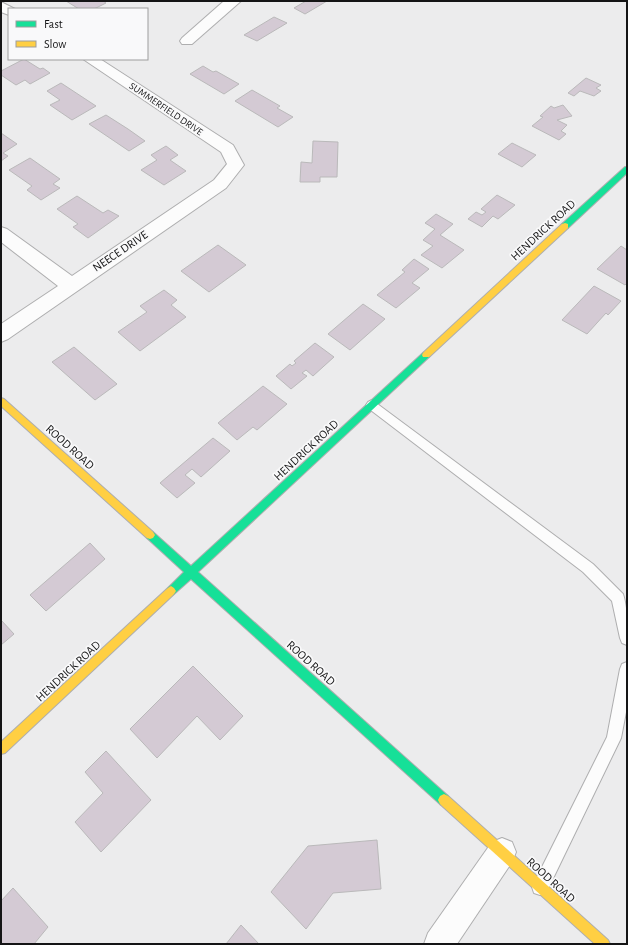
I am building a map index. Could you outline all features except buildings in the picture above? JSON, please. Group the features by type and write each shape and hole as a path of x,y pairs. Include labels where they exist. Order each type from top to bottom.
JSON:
{"street":[{"path":"187,41 225,6 234,1"},
{"name":"SUMMERFIELD DRIVE","path":"92,60 227,149 236,165"},
{"name":"NEECE DRIVE","path":"1,334 70,285 220,184 236,165"},
{"name":"HENDRICK ROAD","path":"1,749 627,169"},
{"path":"1,232 70,285"},
{"name":"ROOD ROAD","path":"1,401 604,944"},
{"path":"439,944 502,852"}],"lane":[{"path":"372,406 588,568 618,598 627,638"},
{"path":"540,886 614,738 627,669"}],"traffic: fast":[{"path":"565,226 627,169"},
{"path":"171,591 426,355"},
{"path":"150,535 444,800"}],"traffic: slow":[{"path":"426,355 565,226"},
{"path":"1,401 150,535"},
{"path":"1,749 171,591"},
{"path":"444,800 604,944"}]}
